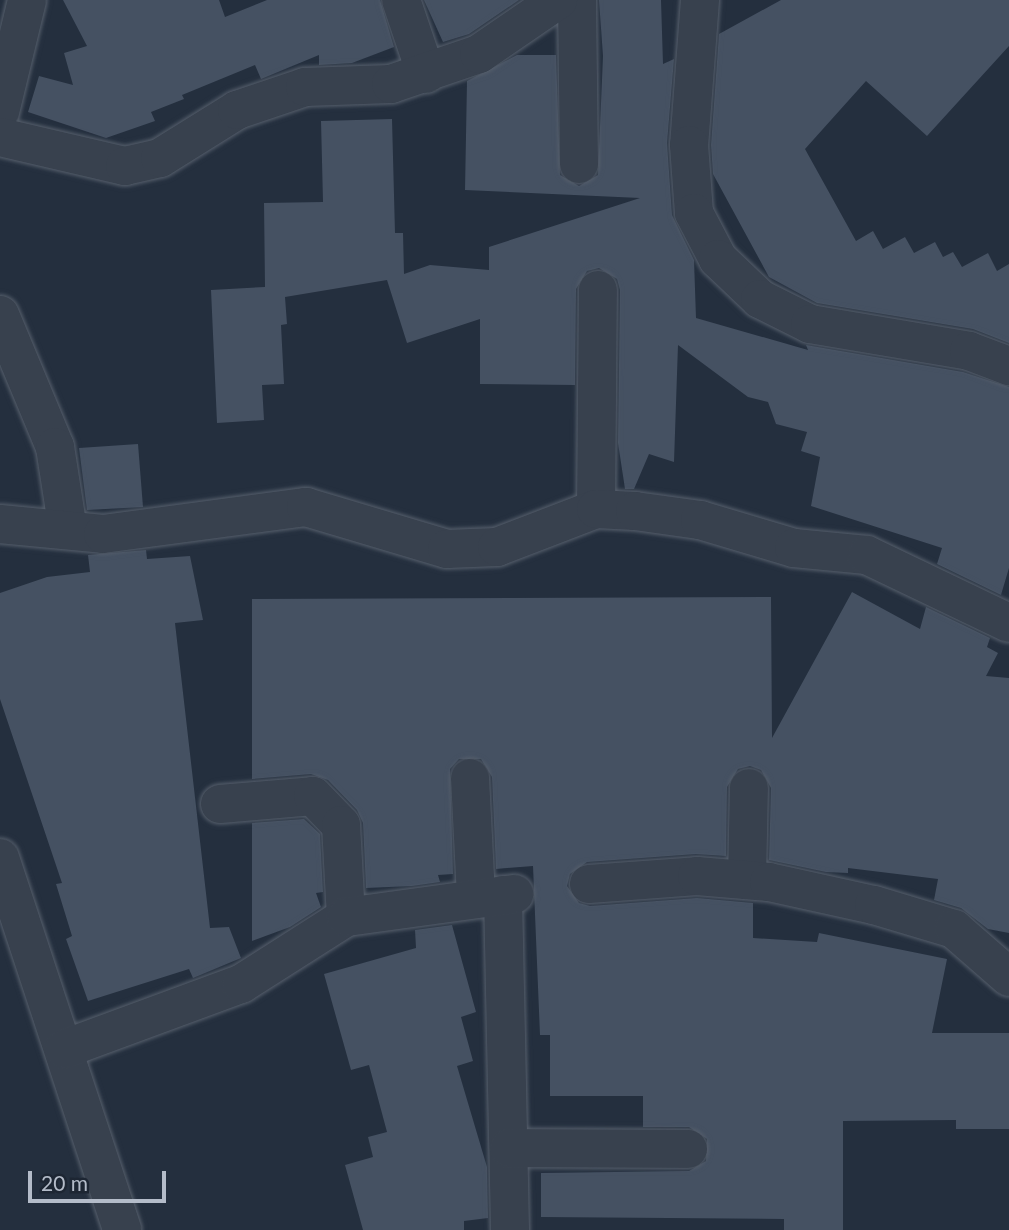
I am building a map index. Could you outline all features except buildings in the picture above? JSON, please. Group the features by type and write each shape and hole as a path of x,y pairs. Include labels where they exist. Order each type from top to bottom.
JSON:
{"street":[{"path":"0,113 27,0"},
{"path":"401,0 426,74"},
{"path":"0,137 125,166 160,158 237,110 305,87 391,84 479,54 558,0"},
{"path":"577,0 579,164"},
{"path":"700,0 689,145 694,213 718,259 760,299 810,324 969,351 1009,366"},
{"path":"596,509 598,290"},
{"path":"0,314 55,447 68,530"},
{"path":"0,524 103,534 306,507 447,549 497,547 596,509 700,520 794,548 867,555 1009,623"},
{"path":"470,778 498,895 510,1230"},
{"path":"747,880 748,788"},
{"path":"220,804 313,796 341,825 346,917"},
{"path":"0,858 122,1230"},
{"path":"589,884 697,877 747,880 874,905 954,929 1009,977"},
{"path":"64,1049 242,984 346,917 498,895"},
{"path":"509,1148 688,1149"}]}
